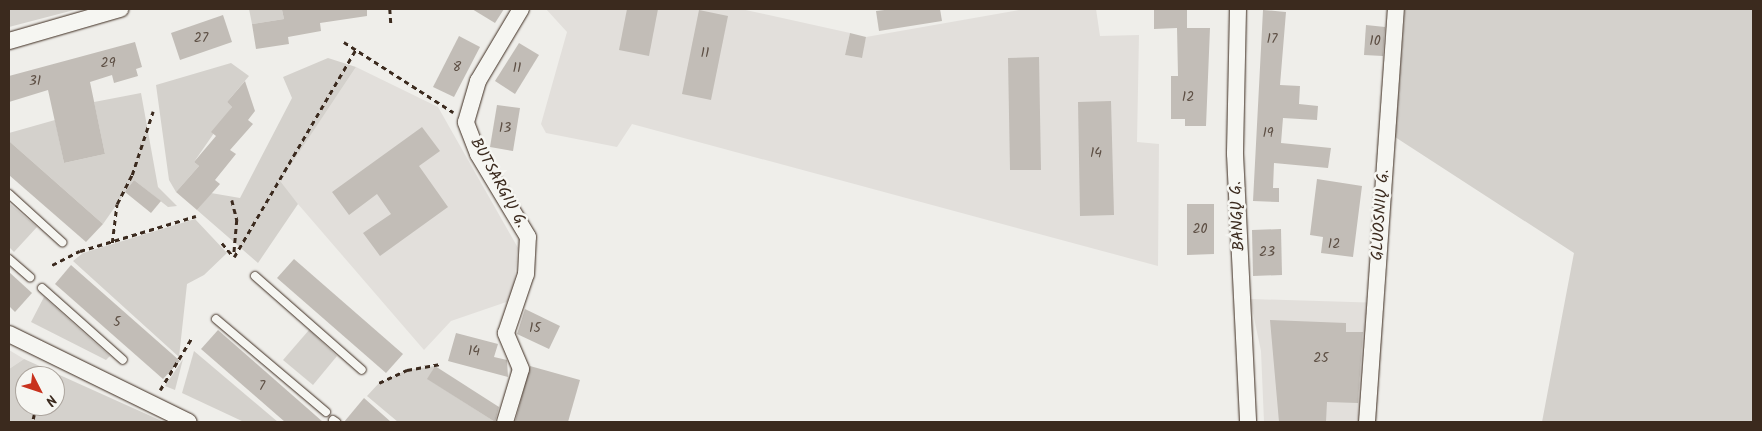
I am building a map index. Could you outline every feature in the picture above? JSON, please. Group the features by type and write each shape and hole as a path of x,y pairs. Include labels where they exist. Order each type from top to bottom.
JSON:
{"street":[{"path":"9,41 120,9"},
{"name":"BUTSARGIŲ G.","path":"505,422 521,369 506,333 522,290 528,237 478,154 466,122 478,81 521,9"},
{"name":"BANGŲ G.","path":"1238,9 1235,154 1248,422"},
{"name":"GLUOSNIŲ G.","path":"1367,422 1396,9"},
{"path":"9,334 188,422"}],"lane":[{"path":"9,194 62,242"},
{"path":"9,258 30,278"},
{"path":"255,276 362,370"},
{"path":"42,288 123,360"},
{"path":"216,319 326,412"}],"path":[{"path":"390,9 391,25"},
{"path":"344,42 441,101 466,122"},
{"path":"234,257 356,50"},
{"path":"112,243 117,204 132,176 153,111"},
{"path":"232,200 237,220 234,257"},
{"path":"52,265 196,216"},
{"path":"222,243 234,257"},
{"path":"159,390 191,339"},
{"path":"378,383 407,370 440,364"},
{"path":"23,422 32,419 71,422"}],"shaded area":[{"path":"9,9 78,9 9,27"},
{"path":"249,9 291,9 282,10 284,19 252,24"},
{"path":"546,9 741,9 850,33 845,55 861,58 866,37 1025,9 1096,9 1100,36 1139,35 1137,142 1159,144 1158,266 632,124 617,147 546,133 541,124 567,32"},
{"path":"1405,9 1753,9 1753,422 1542,422 1574,253 1395,137"},
{"path":"328,58 356,67 280,181 298,204 258,263 197,210 211,193 240,198 292,98 283,77"},
{"path":"231,63 249,76 227,102 232,107 194,162 199,166 176,192 169,180 156,85"},
{"path":"356,67 438,107 518,248 512,300 451,321 424,350 279,182"},
{"path":"141,93 158,187 177,206 168,207 134,180 103,224 9,141 9,133 55,120 64,163 105,154 94,102"},
{"path":"9,203 37,227 14,252 9,247"},
{"path":"195,219 227,253 204,275 187,284 179,357 73,261 83,253"},
{"path":"44,297 110,356 106,360 31,322"},
{"path":"1250,299 1384,303 1376,422 1264,422 1261,351"},
{"path":"309,330 337,356 313,385 283,360"},
{"path":"9,350 24,359 9,369"},
{"path":"194,351 278,422 244,422 182,393"},
{"path":"24,359 40,366 15,366 15,416 65,416 65,377 164,422 9,422 9,369"},
{"path":"183,359 175,390 165,386"},
{"path":"435,366 428,379 495,422 398,422 367,396 379,383 407,370"}],"building":[{"path":"367,9 367,16 320,23 321,31 288,37 289,44 256,49 252,24 284,19 282,10"},
{"path":"472,9 504,9 495,23"},
{"path":"627,9 658,9 649,56 619,50"},
{"path":"940,9 942,21 879,31 876,11"},
{"path":"1154,9 1187,9 1187,28 1210,28 1206,126 1185,126 1185,119 1171,119 1171,76 1178,76 1177,28 1154,29"},
{"path":"699,10 728,16 711,100 682,94"},
{"path":"1263,10 1286,12 1280,85 1300,86 1299,104 1318,106 1317,120 1283,118 1281,143 1331,148 1328,168 1274,163 1273,188 1279,188 1279,202 1253,201"},
{"path":"223,15 232,42 180,60 171,33"},
{"path":"1366,25 1385,27 1383,56 1364,55"},
{"path":"850,33 866,37 862,58 845,55"},
{"path":"459,36 480,47 454,97 433,87"},
{"path":"135,42 142,67 136,69 138,76 114,83 112,75 90,82 105,154 64,163 48,90 9,102 9,76"},
{"path":"519,43 539,55 515,94 495,81"},
{"path":"1039,57 1041,170 1010,170 1008,58"},
{"path":"245,81 255,111 248,120 253,124 230,150 236,154 215,180 220,184 197,210 176,192 199,166 194,162 216,136 211,132 232,107 227,102"},
{"path":"1111,101 1114,215 1080,216 1078,102"},
{"path":"497,105 520,108 513,151 490,147"},
{"path":"422,127 440,151 419,166 448,207 380,256 363,233 391,214 377,194 349,215 332,192"},
{"path":"9,141 103,224 86,242 9,175"},
{"path":"1317,179 1362,186 1353,257 1321,253 1323,237 1310,235"},
{"path":"134,180 161,201 151,213 125,192"},
{"path":"1187,204 1214,204 1214,254 1187,255"},
{"path":"1281,229 1282,275 1253,276 1252,230"},
{"path":"294,259 403,354 386,373 277,278"},
{"path":"71,265 180,361 163,379 55,284"},
{"path":"9,272 32,293 15,312 9,306"},
{"path":"525,309 560,326 549,349 517,334"},
{"path":"1270,320 1346,323 1346,332 1363,332 1358,403 1327,402 1326,422 1279,422"},
{"path":"218,330 323,422 285,422 201,349"},
{"path":"456,333 498,344 494,357 507,360 508,377 448,361"},
{"path":"435,366 499,407 495,422 427,379"},
{"path":"530,366 580,380 568,422 515,422"},
{"path":"364,398 391,422 344,422"}]}
